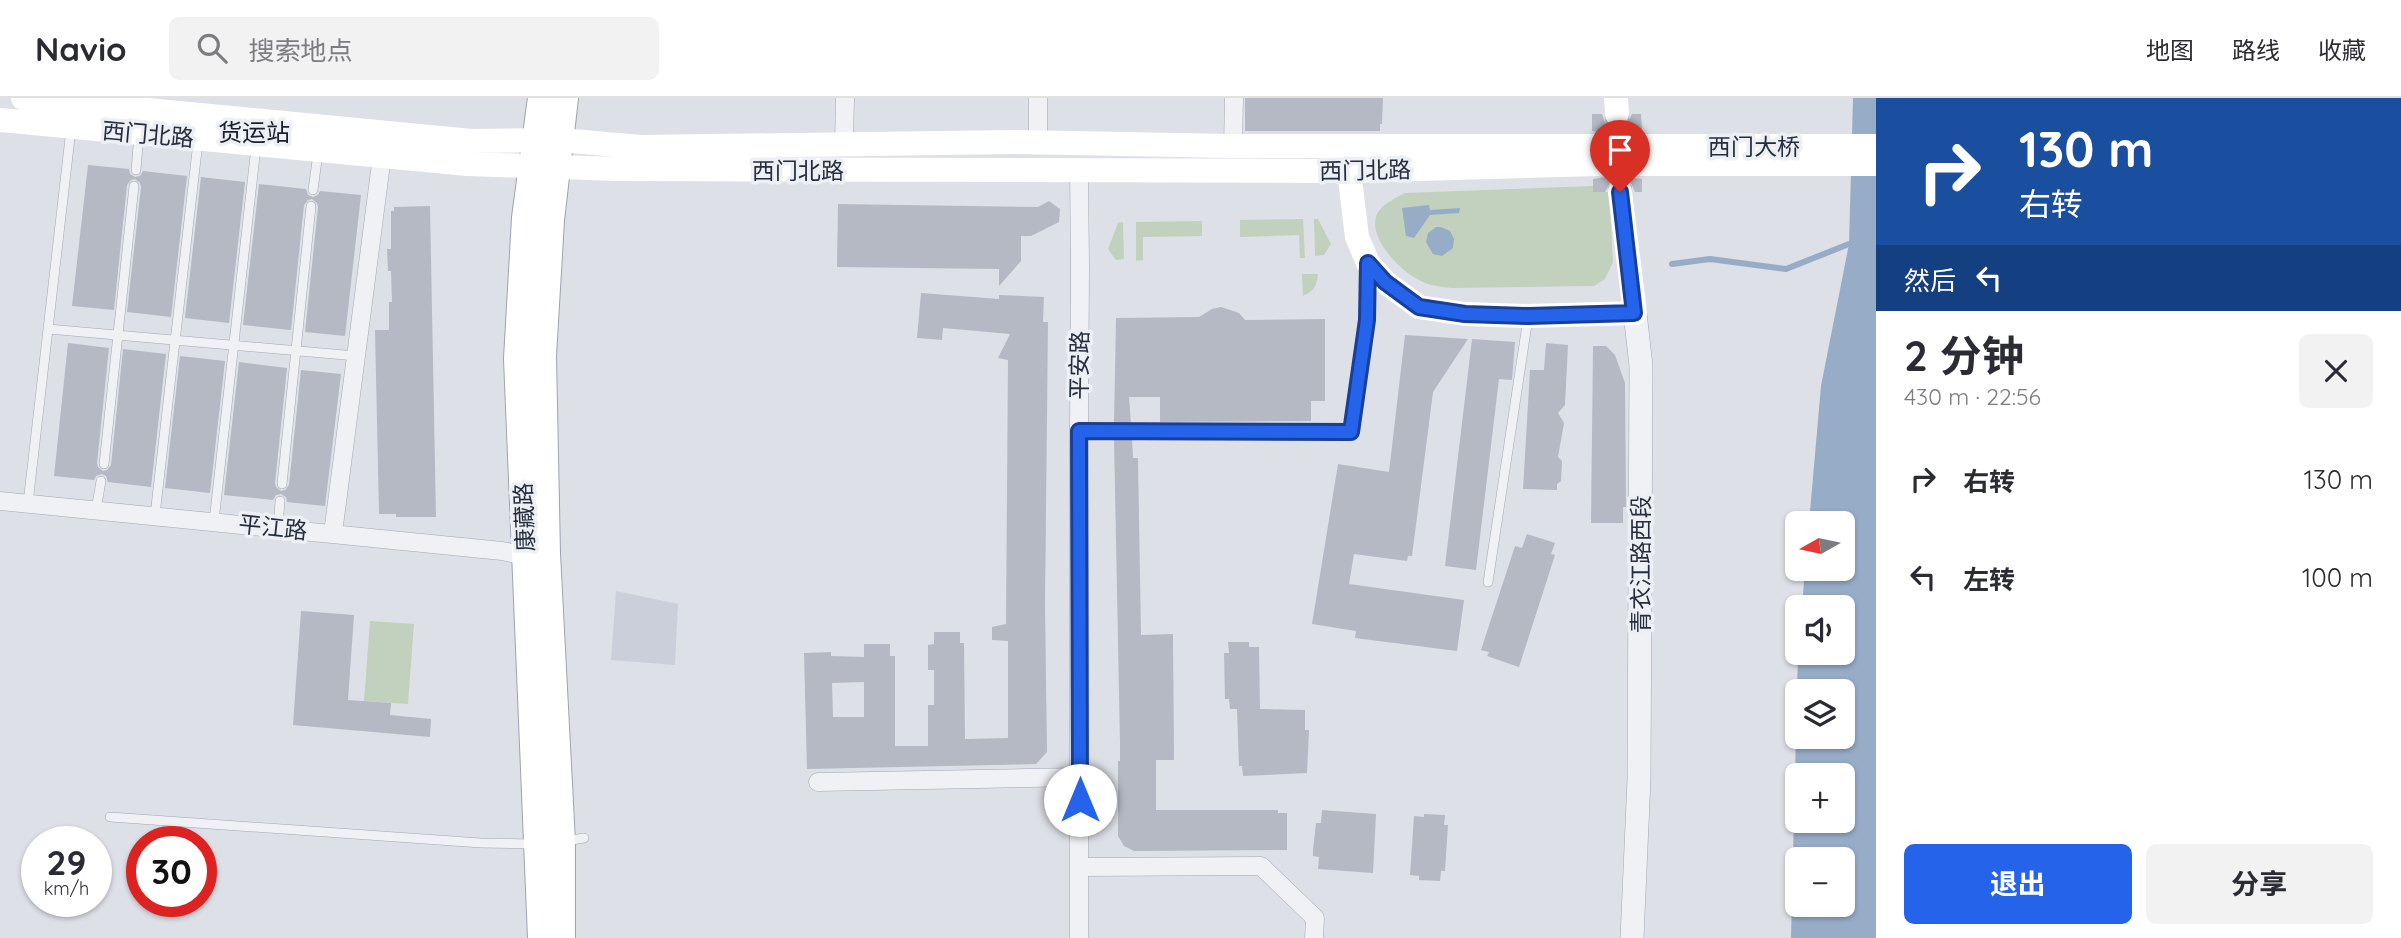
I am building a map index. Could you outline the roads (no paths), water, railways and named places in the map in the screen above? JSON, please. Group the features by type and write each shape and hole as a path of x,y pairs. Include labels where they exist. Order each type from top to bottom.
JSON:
{"main road":[{"name":"西门北路","path":"0,120 468,164 547,153 642,147 844,143 1278,145 1598,155 1349,171 618,169 547,153 471,141 81,101 23,98"},
{"name":"康藏路","path":"542,98 547,153"},
{"name":"康藏路","path":"561,938 561,841 518,359 526,218 564,98"},
{"name":"西门大桥","path":"1876,146 1633,155 1876,164"},
{"path":"1349,171 1357,237 1368,263 1385,282 1419,307 1465,314 1528,316 1634,313"},
{"name":"青衣江路西段","path":"1620,192 1634,313"},
{"name":"康藏路","path":"542,938 561,841"}],"street":[{"path":"844,143 845,98"},
{"path":"1038,98 1038,142"},
{"path":"1233,146 1234,98"},
{"path":"333,533 382,156"},
{"name":"平安路","path":"1079,171 1080,938"},
{"name":"青衣江路西段","path":"1632,938 1639,779 1642,366 1634,313"},
{"name":"平江路","path":"0,501 214,520 535,555"},
{"path":"818,782 1080,777"},
{"path":"1080,867 1261,866 1315,918 1314,938"}],"lane":[{"path":"28,503 71,128"},
{"path":"135,170 139,134"},
{"path":"155,515 198,139"},
{"path":"214,520 256,143"},
{"path":"313,190 318,149"},
{"path":"104,464 134,186"},
{"path":"282,484 312,206"},
{"path":"1079,431 1351,432 1367,320 1368,263"},
{"path":"1488,582 1528,316"},
{"path":"48,328 356,356"},
{"path":"96,510 102,481"},
{"path":"278,527 280,501"},
{"path":"110,817 481,843 561,841"}],"water":[{"path":"1853,98 1876,98 1876,938 1791,938 1792,917 1855,917 1855,847 1793,847 1794,833 1855,833 1855,763 1795,763 1796,749 1855,749 1855,679 1797,679 1798,665 1855,665 1855,595 1803,595 1804,581 1855,581 1855,511 1810,511 1821,386 1849,244"},
{"path":"1429,205 1430,210 1460,208 1459,213 1430,215 1414,238 1406,236 1402,208"},
{"path":"1436,227 1450,231 1454,239 1453,248 1442,256 1433,254 1426,242 1428,233"}],"waterway":[{"path":"1672,264 1710,259 1786,269 1849,244"}],"tunnel":[{"path":"1617,114 1620,192"}],"district":[{"name":"货运站","path":"254,132"}]}
